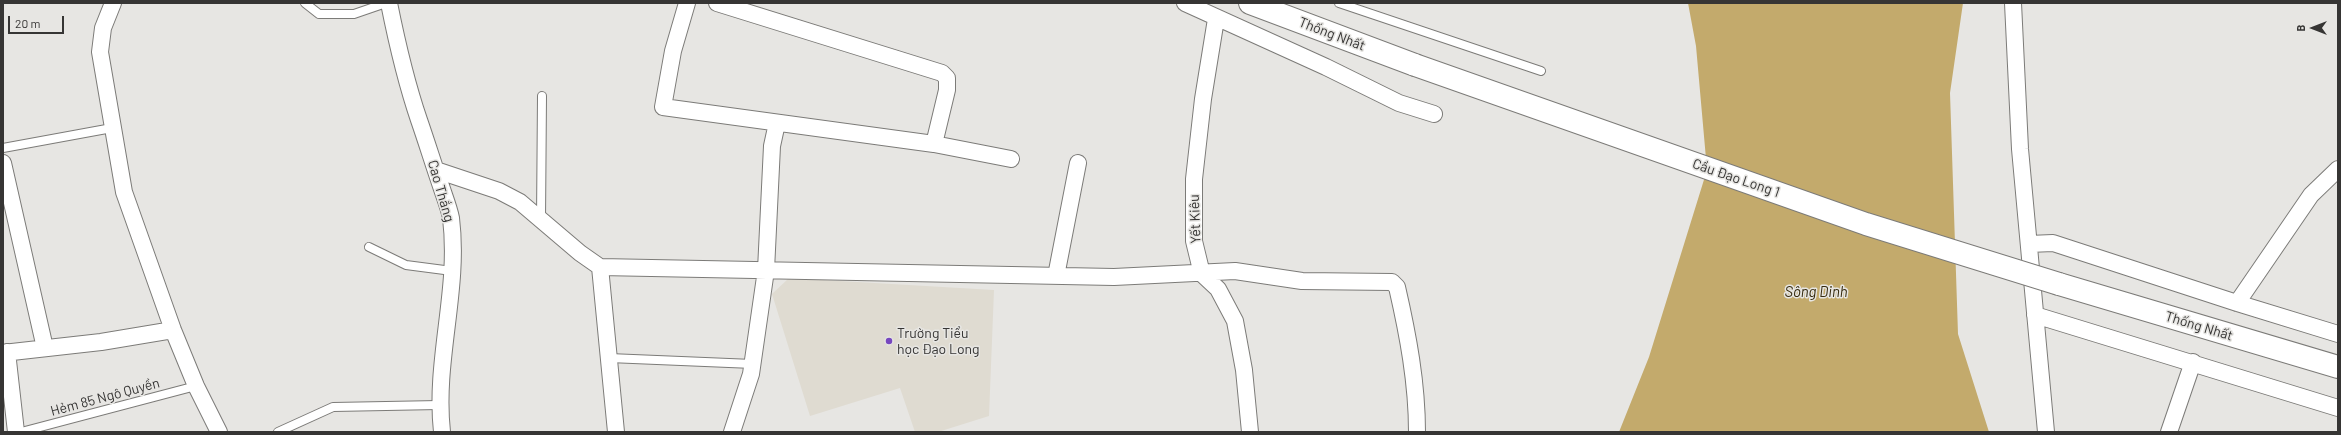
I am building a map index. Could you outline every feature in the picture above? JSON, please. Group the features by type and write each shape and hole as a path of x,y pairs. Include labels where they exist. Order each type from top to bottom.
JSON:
{"main road":[{"name":"Thống Nhất","path":"1250,3 1415,65"},
{"name":"Cầu Đạo Long 1","path":"1415,65 1866,224 2059,284"},
{"name":"Thống Nhất","path":"2059,284 2338,367"}],"street":[{"path":"113,3 103,28 100,52 124,192 173,330 196,386 219,432"},
{"name":"Cao Thắng","path":"389,3 397,46 416,113 450,216 453,243 451,300 442,358 439,405 442,432"},
{"path":"687,3 673,50 663,107 934,144 1011,159"},
{"path":"717,3 942,74 947,78 947,90 934,144"},
{"path":"1185,3 1216,19 1326,67 1399,103 1434,114"},
{"path":"2014,3 2020,149 2046,432"},
{"name":"Yết Kiêu","path":"1202,274 1194,241 1194,179 1203,98 1216,19"},
{"path":"732,432 753,364 766,270 772,146 777,123"},
{"path":"3,163 45,348"},
{"path":"1056,276 1078,163"},
{"path":"2237,303 2311,195 2338,169"},
{"path":"436,170 499,191 520,202 580,253 600,267 1114,277 1202,274 1235,271 1302,281 1343,283 1392,282 1397,287 1408,335 1417,400 1417,432"},
{"path":"2029,244 2053,243 2338,334"},
{"path":"600,267 616,432"},
{"path":"1202,274 1218,289 1235,321 1244,370 1250,432"},
{"path":"2035,315 2193,362 2338,408"},
{"path":"16,432 5,352 101,342 173,330"},
{"path":"2169,432 2193,362"}],"lane":[{"path":"305,3 319,14 354,14 386,3"},
{"path":"1339,3 1541,71"},
{"path":"541,220 542,96"},
{"path":"3,148 112,128"},
{"path":"369,247 406,265 452,271"},
{"path":"609,358 753,364"},
{"name":"Hẻm 85 Ngô Quyền","path":"21,432 47,429 196,386"},
{"path":"278,432 333,407 439,405"}],"shaded area":[{"name":"Trường Tiểu học Đạo Long","path":"789,278 994,290 989,416 938,432 915,432 900,388 810,416 772,294"}],"water":[{"name":"Sông Dinh","path":"1688,3 1963,3 1950,93 1958,334 1989,432 1619,432 1649,357 1707,170 1696,46"}],"place":[{"name":"Trường Tiểu học Đạo Long","path":"889,341"}]}
